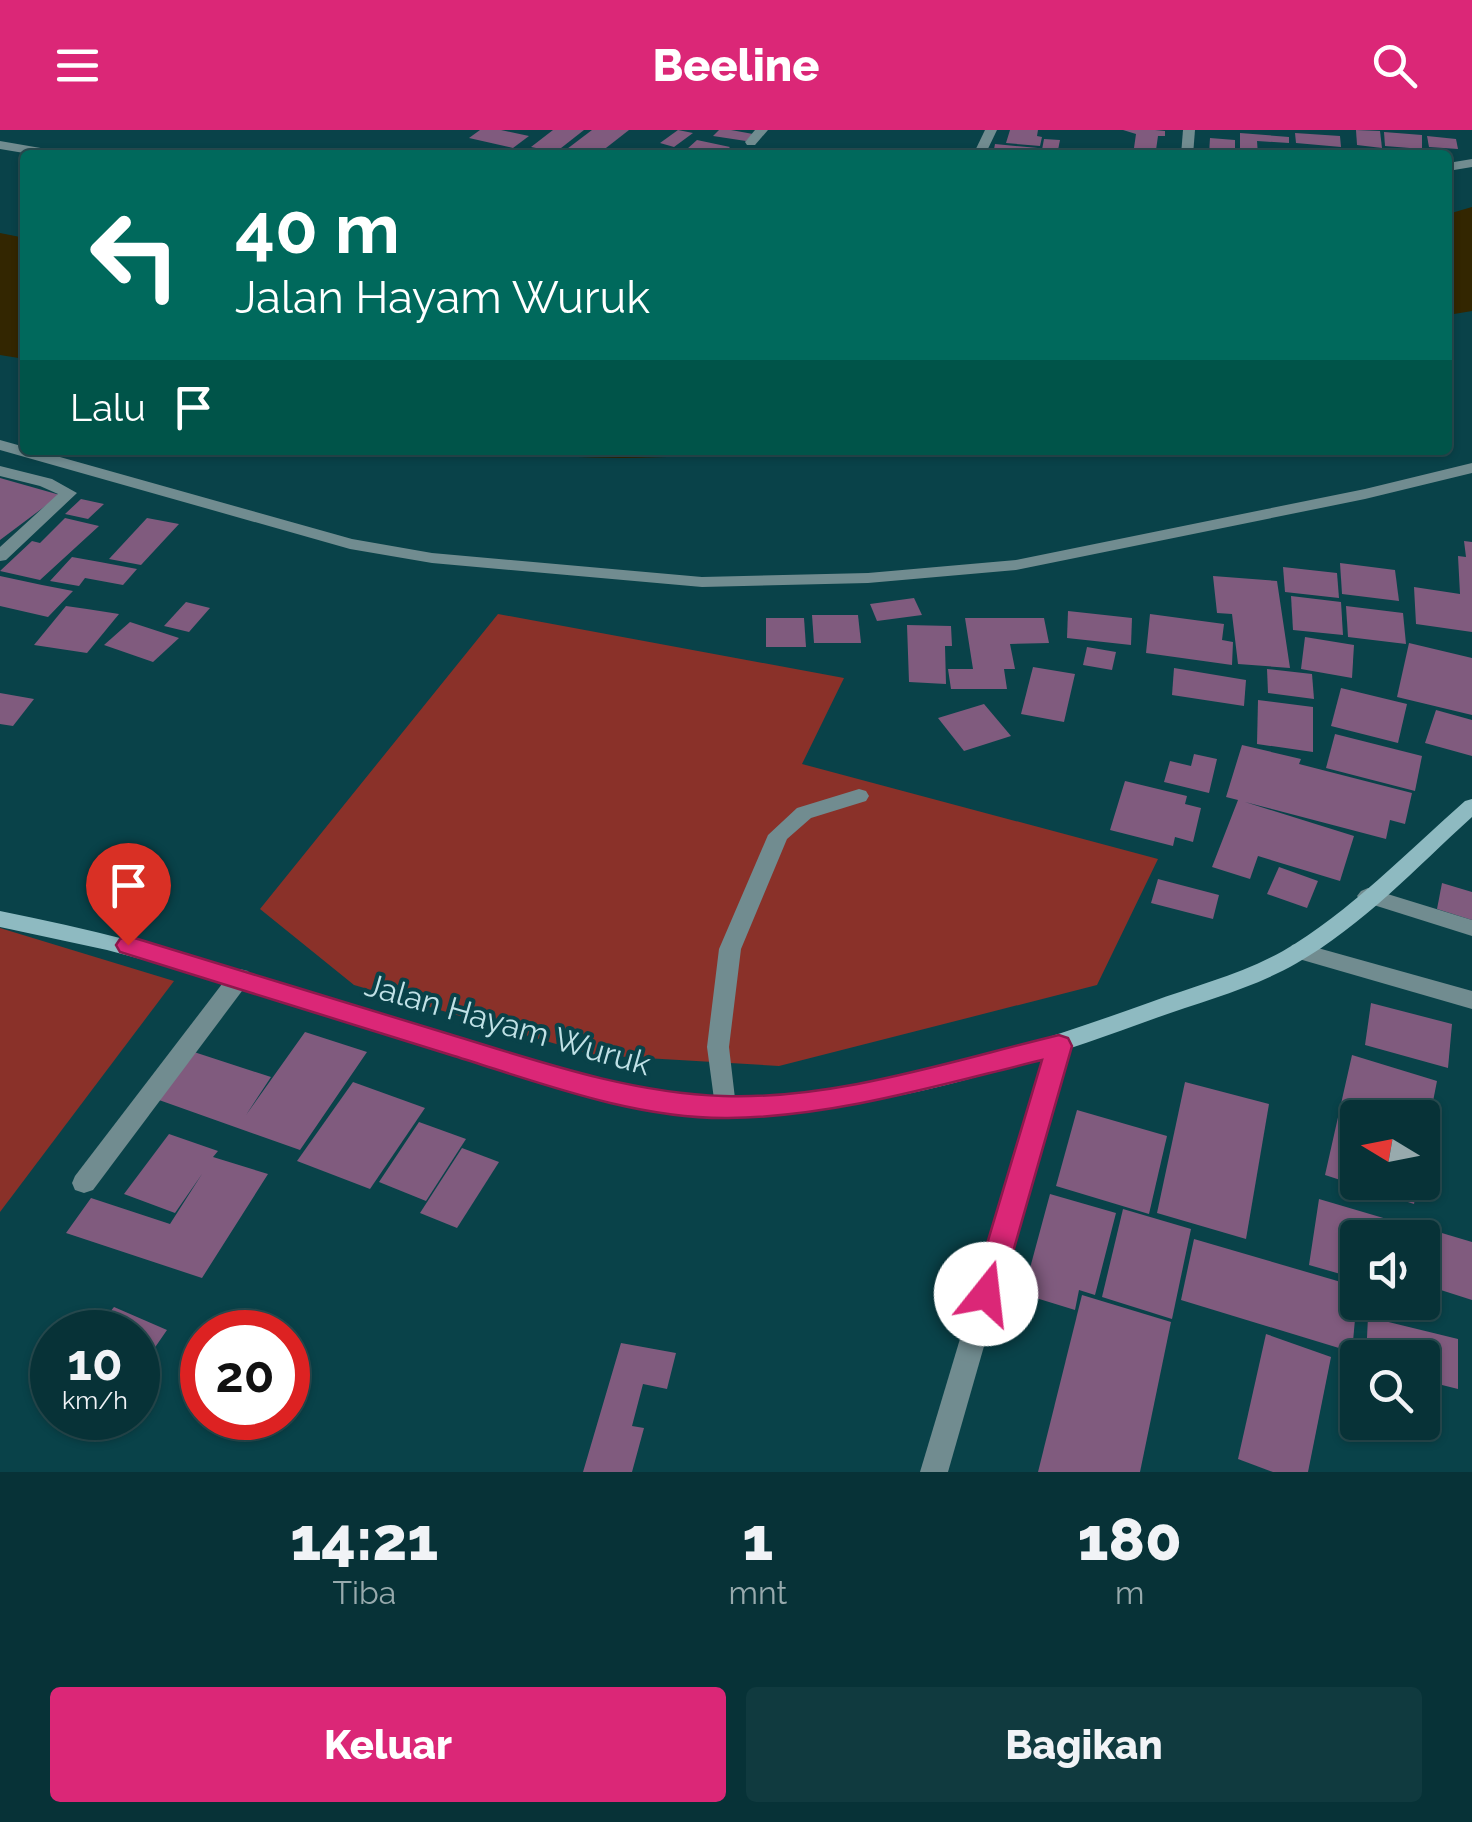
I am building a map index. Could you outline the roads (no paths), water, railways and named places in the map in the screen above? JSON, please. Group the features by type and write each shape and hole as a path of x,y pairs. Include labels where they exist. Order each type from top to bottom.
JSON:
{"main road":[{"name":"Jalan Hayam Wuruk","path":"0,919 99,937 240,977 545,1074 662,1102 769,1106 867,1091 1059,1046 1238,978 1300,951 1472,806"}],"street":[{"path":"751,142 762,130"},
{"path":"0,146 26,150"},
{"path":"35,455 350,544 432,558 702,582 868,578 1016,564 1365,494 1472,468"},
{"path":"0,471 46,482 69,493 0,556"},
{"path":"724,1107 718,1047 730,949 778,835 804,813 859,796"},
{"path":"1368,896 1472,928"},
{"path":"1300,951 1472,1000"},
{"path":"84,1183 240,977"},
{"path":"934,1472 1059,1046"}]}
